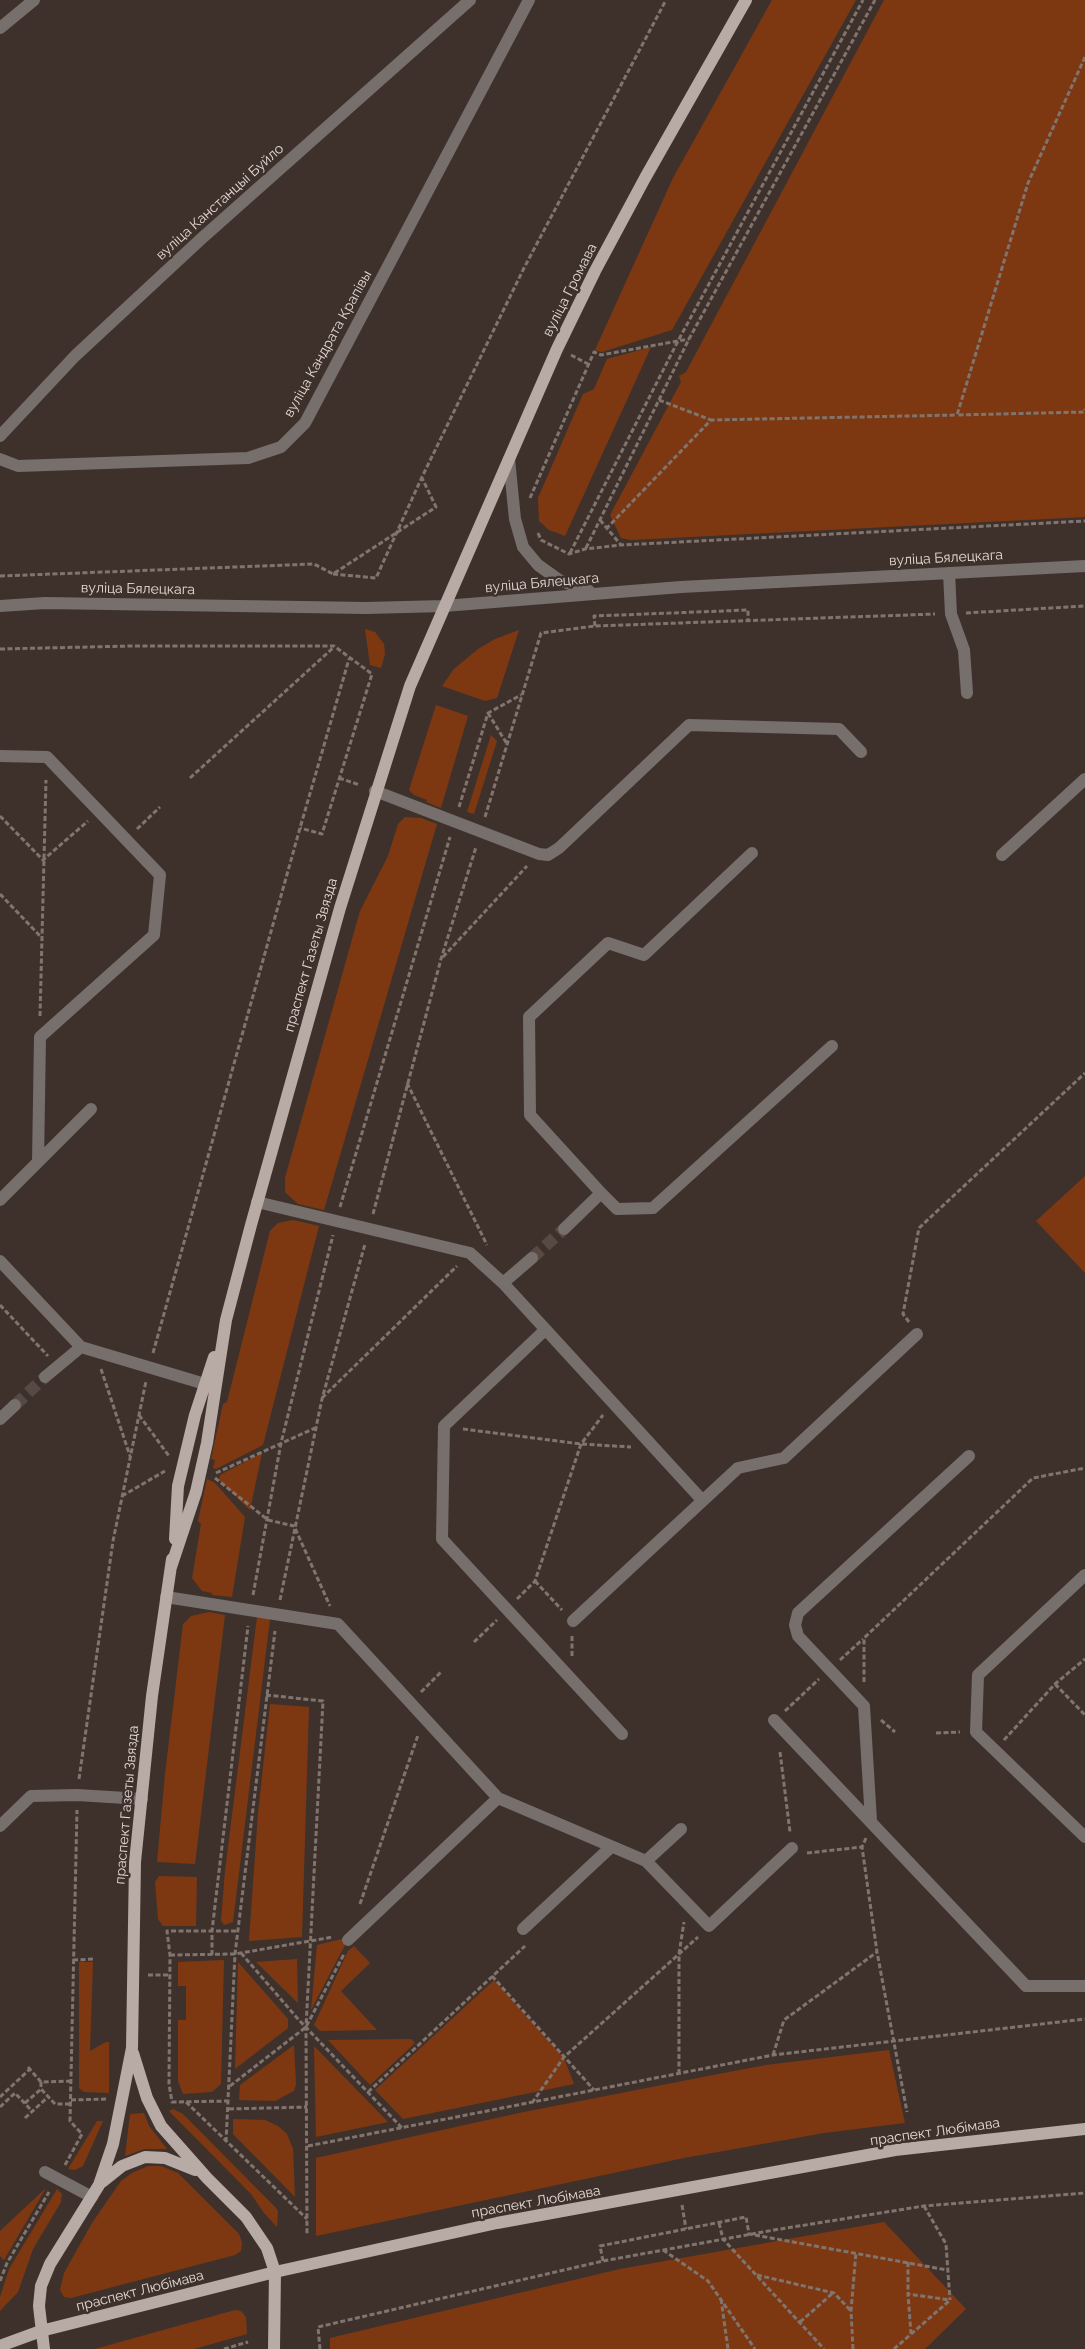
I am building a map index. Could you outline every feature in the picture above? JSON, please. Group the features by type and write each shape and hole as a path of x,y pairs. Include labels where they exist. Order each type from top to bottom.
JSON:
{"main road":[{"name":"вуліца Громава","path":"444,606 557,349 645,178 746,0"},
{"name":"праспект Газеты Звязда","path":"171,1566 196,1492 210,1385 257,1202 375,791 410,686 444,606"},
{"name":"праспект Газеты Звязда","path":"44,2349 39,2306 41,2286 50,2264 99,2185 114,2139 132,2048 134,1890 152,1696 171,1566 178,1486 193,1423 210,1385"},
{"name":"праспект Газеты Звязда","path":"132,2048 147,2098 158,2122 254,2228 267,2248 274,2272 274,2349"},
{"name":"праспект Любімава","path":"0,2346 41,2331 274,2272 496,2223 904,2149 1085,2128"},
{"path":"99,2185 122,2166 144,2157 159,2157 178,2162 207,2178"}],"street":[{"path":"0,28 34,0"},
{"name":"вуліца Канстанцыі Буйло","path":"0,436 76,356 201,238 470,0"},
{"name":"вуліца Кандрата Крапівы","path":"0,459 18,466 248,458 281,447 305,423 528,0"},
{"path":"509,459 515,519 523,547 538,565 559,580 596,593"},
{"name":"вуліца Бялецкага","path":"0,606 44,603 366,608 444,606 596,593 1085,566"},
{"path":"949,573 951,614 964,650 966,693"},
{"path":"375,791 539,854 548,854 559,848 689,725 839,729 861,752"},
{"path":"0,756 47,757 100,810 160,875 154,935 40,1037 38,1162"},
{"path":"1002,854 1085,779"},
{"path":"752,852 644,956 608,943 529,1017 530,1115 617,1209 653,1208 832,1046"},
{"path":"0,1200 91,1109"},
{"path":"564,1229 601,1193"},
{"path":"257,1202 470,1253 503,1283 702,1500"},
{"path":"503,1283 532,1258"},
{"path":"0,1261 81,1347 210,1385"},
{"path":"545,1330 444,1426 442,1539 622,1734"},
{"path":"572,1621 738,1468 784,1458 917,1334"},
{"path":"46,1377 81,1347"},
{"path":"0,1419 15,1406"},
{"path":"871,1821 864,1706 798,1636 795,1625 798,1613 969,1456"},
{"path":"1085,1575 978,1675 976,1732 1085,1837"},
{"path":"166,1597 338,1624 498,1798 646,1861 709,1926 792,1848"},
{"path":"774,1720 1026,1986 1085,1986"},
{"path":"0,1826 31,1796 77,1795 142,1799"},
{"path":"348,1940 498,1798"},
{"path":"646,1861 681,1829"},
{"path":"523,1929 611,1846"},
{"path":"45,2172 92,2196"}],"path":[{"path":"0,576 314,564 332,574 376,578 422,477 524,268 666,0"},
{"path":"569,554 678,341 863,0"},
{"path":"585,549 689,339 874,0"},
{"path":"957,415 1028,183 1085,57"},
{"path":"530,498 594,352 601,355 689,339"},
{"path":"659,400 712,420 1085,411"},
{"path":"606,529 712,420"},
{"path":"332,574 436,507 422,477"},
{"path":"600,520 621,545"},
{"path":"541,540 569,554 585,549 621,545 1085,521"},
{"path":"226,2142 235,1954 266,1695 294,1526 322,1399 441,959 541,633 595,626 951,614 1085,606"},
{"path":"595,626 594,616 720,611 748,610 748,620"},
{"path":"0,649 132,646 334,646 349,659 372,674 322,834 300,828"},
{"path":"190,778 334,646"},
{"path":"42,2082 71,2079 77,1795 113,1541 138,1414 149,1367 349,659"},
{"path":"212,1955 212,1931 250,1610 281,1443 336,1222 488,713 522,695"},
{"path":"488,713 507,744"},
{"path":"40,1037 47,757"},
{"path":"339,778 375,791"},
{"path":"126,840 160,807"},
{"path":"43,860 100,810"},
{"path":"0,816 43,860"},
{"path":"441,959 539,854"},
{"path":"0,894 42,938"},
{"path":"917,1334 903,1314 919,1228 1085,1073"},
{"path":"407,1082 490,1251"},
{"path":"322,1399 470,1253"},
{"path":"0,1305 58,1366"},
{"path":"95,1352 130,1457"},
{"path":"534,1581 581,1444 612,1403"},
{"path":"138,1414 171,1457"},
{"path":"444,1426 581,1444 654,1448"},
{"path":"294,1526 268,1520 211,1475 316,1427"},
{"path":"864,1706 864,1638 1033,1478 1085,1468"},
{"path":"122,1496 168,1469"},
{"path":"294,1526 338,1624"},
{"path":"995,1750 1055,1684 1085,1659"},
{"path":"410,1703 442,1671"},
{"path":"1055,1684 1085,1715"},
{"path":"266,1695 323,1700 306,2027 307,2235"},
{"path":"358,1913 424,1718"},
{"path":"936,1733 976,1732"},
{"path":"871,1821 862,1848 892,2041 907,2112"},
{"path":"792,1848 797,1854 862,1848"},
{"path":"679,2074 679,1954 686,1902"},
{"path":"531,2104 564,2057 709,1926"},
{"path":"368,2092 530,1942 521,1931 523,1929"},
{"path":"229,2101 172,2102 170,2090 170,1955 167,1931 238,1931"},
{"path":"170,1955 235,1954 343,1935 348,1940 348,1945 306,2027 229,2086"},
{"path":"773,2055 784,2020 877,1952"},
{"path":"241,1953 306,2027 402,2128"},
{"path":"73,1960 94,1960"},
{"path":"492,1976 594,2091"},
{"path":"308,2146 531,2104 773,2055 1085,2019"},
{"path":"0,2097 29,2068 42,2082"},
{"path":"25,2103 41,2089 42,2082"},
{"path":"41,2089 55,2104 110,2099"},
{"path":"0,2107 15,2093 32,2111"},
{"path":"25,2118 48,2097"},
{"path":"186,2102 307,2219"},
{"path":"229,2109 307,2107"},
{"path":"680,2191 686,2229"},
{"path":"320,2349 318,2327 603,2261 749,2234 924,2206 1085,2193"},
{"path":"924,2206 946,2244 950,2300"},
{"path":"603,2261 600,2246 746,2217 749,2234"},
{"path":"719,2223 723,2239 824,2349"},
{"path":"749,2234 947,2270"},
{"path":"663,2250 708,2281 755,2349"},
{"path":"853,2349 851,2311 856,2252"},
{"path":"908,2262 911,2334"},
{"path":"756,2275 834,2292 851,2311"},
{"path":"800,2322 834,2292"},
{"path":"908,2294 950,2300"},
{"path":"721,2298 728,2349"},
{"path":"894,2349 950,2300"},
{"path":"224,2349 248,2342"}],"shaded area":[{"path":"772,0 856,0 672,330 602,352 595,350 673,178"},
{"path":"884,0 1085,0 1085,517 631,540 621,538 610,515 681,382 679,376 686,372"},
{"path":"651,347 565,536 549,530 539,521 538,498 583,394 594,389 607,359"},
{"path":"365,629 375,632 384,644 385,654 381,668 370,665"},
{"path":"519,630 497,698 485,701 442,686 454,669 478,649 495,639"},
{"path":"436,705 468,716 441,808 426,802 427,800 414,795 409,790"},
{"path":"491,735 497,741 474,814 467,812"},
{"path":"405,817 421,818 437,824 324,1210 298,1204 285,1192 285,1178 360,911 388,856 398,824"},
{"path":"1085,1176 1085,1273 1036,1221"},
{"path":"293,1220 319,1226 263,1445 216,1469 213,1468 215,1460 211,1459 223,1404 227,1402 270,1231 278,1223"},
{"path":"262,1453 250,1510 219,1480 220,1475"},
{"path":"207,1479 215,1483 245,1517 232,1597 212,1595 212,1593 202,1591 192,1578 201,1524 198,1521"},
{"path":"209,1612 225,1615 195,1864 157,1862 165,1774 183,1624 191,1616"},
{"path":"257,1617 270,1619 233,1922 224,1925 221,1921 225,1871"},
{"path":"270,1704 309,1707 302,1937 249,1941 258,1813"},
{"path":"159,1876 197,1877 196,1926 163,1926 158,1919 155,1882"},
{"path":"342,1939 346,1943 311,2010 317,1945"},
{"path":"354,1946 370,1963 341,1991 377,2030 320,2031 314,2025 348,1951"},
{"path":"297,1959 298,2003 256,1962"},
{"path":"224,1960 221,2084 212,2092 183,2094 178,2081 178,2020 186,2020 186,1986 178,1986 178,1962"},
{"path":"79,1962 93,1962 90,2051 109,2042 109,2093 84,2092 79,2088"},
{"path":"238,1962 288,2019 288,2028 235,2069"},
{"path":"494,1980 564,2058 574,2084 403,2119 375,2090"},
{"path":"411,2039 415,2043 370,2085 328,2040"},
{"path":"294,2045 296,2084 294,2091 275,2101 239,2100 240,2085"},
{"path":"314,2046 388,2122 316,2137"},
{"path":"889,2050 905,2123 824,2133 684,2158 316,2236 316,2158 519,2113 766,2065"},
{"path":"173,2109 183,2114 276,2208 278,2211 277,2227 264,2213 251,2194 169,2111"},
{"path":"144,2113 149,2126 167,2149 144,2149 125,2156 130,2114"},
{"path":"233,2119 265,2120 278,2126 287,2134 293,2149 295,2197 233,2134"},
{"path":"97,2121 103,2121 83,2166 75,2170 68,2169"},
{"path":"148,2166 161,2166 178,2173 239,2234 242,2242 241,2251 235,2255 71,2298 64,2297 60,2290 64,2273 92,2223 121,2181 132,2173"},
{"path":"46,2188 4,2260 0,2256 0,2231"},
{"path":"57,2189 62,2194 61,2202 33,2249 18,2292 0,2311 0,2297 9,2269"},
{"path":"884,2222 966,2309 925,2349 330,2349 330,2338 620,2269"},
{"path":"235,2310 241,2311 246,2317 247,2334 194,2349 95,2349"}],"tunnel":[{"path":"532,1258 564,1229"},
{"path":"15,1405 45,1377"}]}
